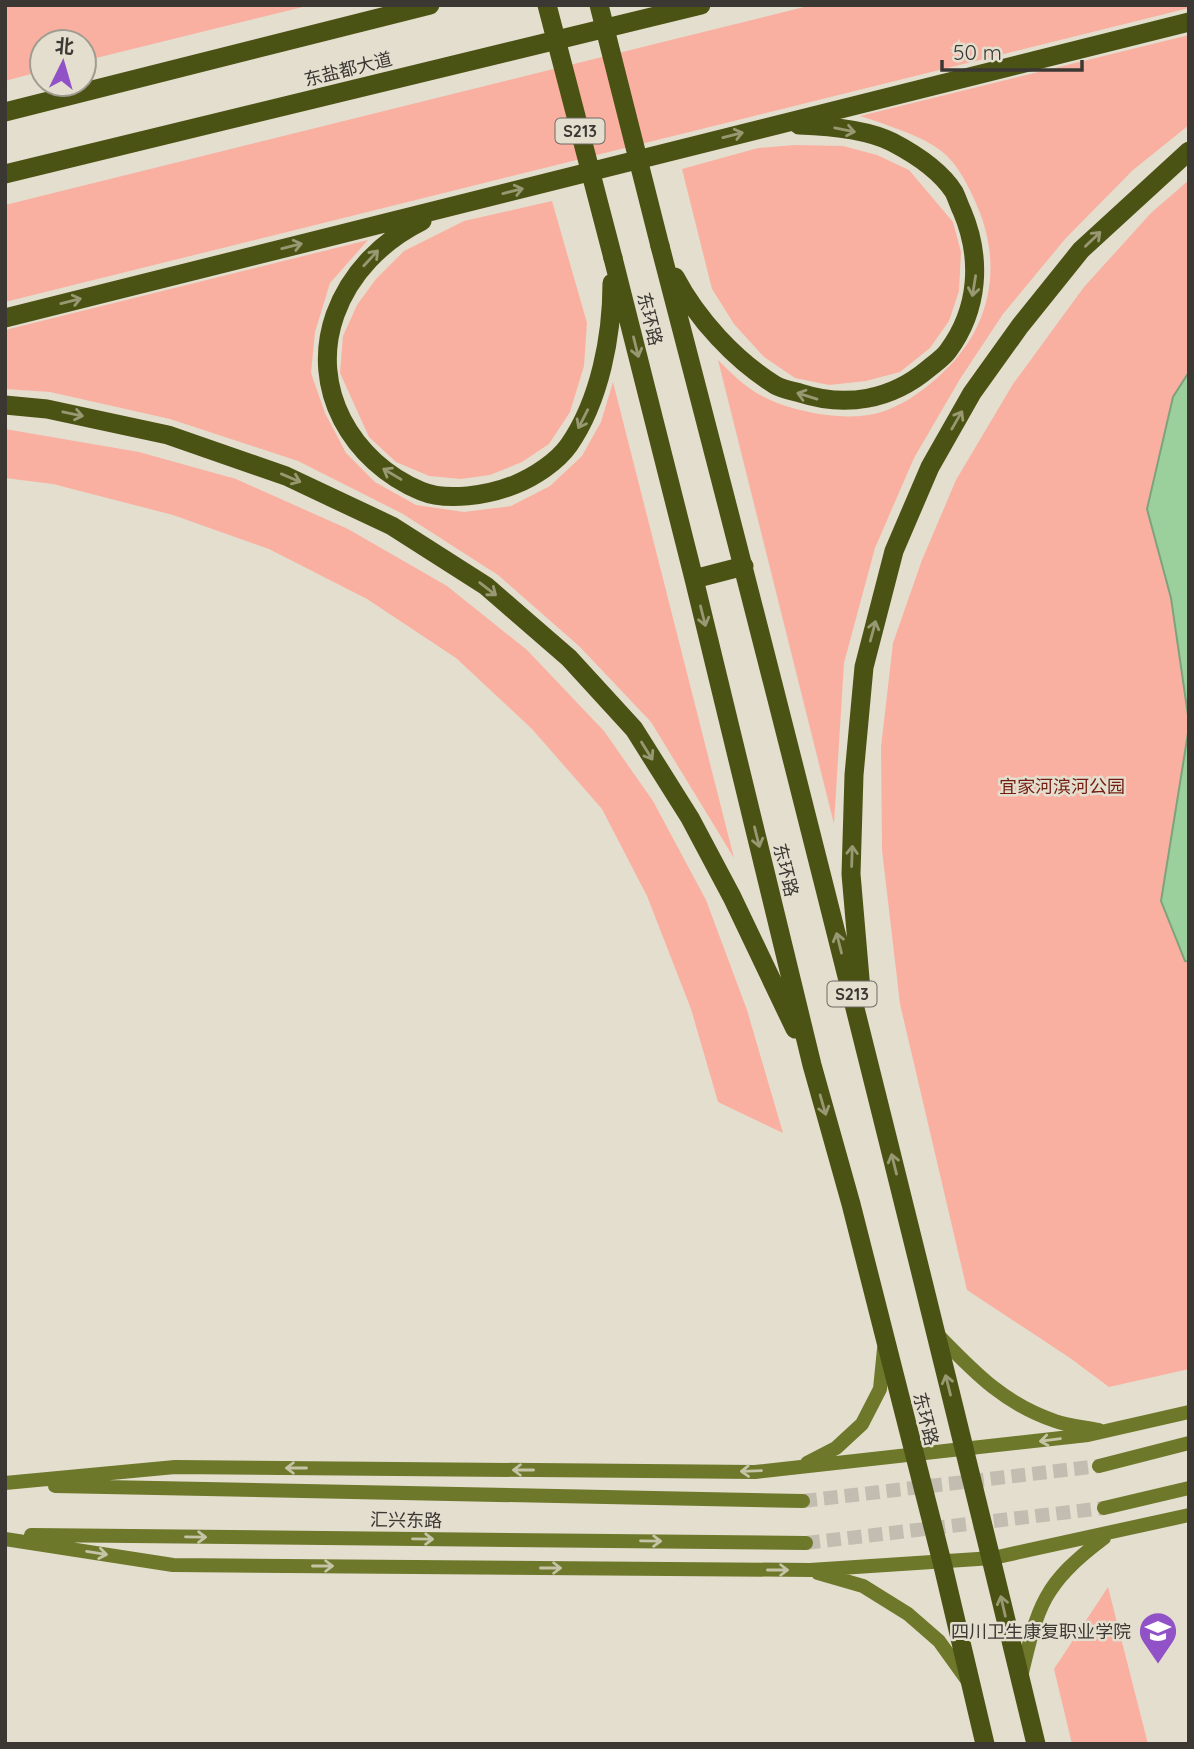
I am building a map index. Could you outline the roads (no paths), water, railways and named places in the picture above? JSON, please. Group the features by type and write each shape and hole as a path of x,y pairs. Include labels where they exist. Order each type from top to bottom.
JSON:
{"highway":[{"path":"5,112 430,5"},
{"name":"东环路","path":"547,5 694,579 812,1065 942,1562 985,1744"},
{"name":"东环路","path":"599,5 866,1046 964,1450 993,1558 1036,1744"},
{"name":"东盐都大道","path":"5,174 701,5"},
{"path":"5,318 1189,22"},
{"path":"660,246 682,290 706,323 745,362 776,386 818,399 860,401 898,390 947,353 970,312 976,271 971,233 954,192 925,162 890,141 820,125 777,124"},
{"path":"866,1046 851,874 854,775 864,667 894,551 936,457 972,393 1020,326 1081,250 1189,151"},
{"path":"452,207 403,230 370,256 342,295 329,333 326,370 337,410 358,446 383,470 423,492 462,497 496,493 526,481 569,446 588,409 607,349 612,310 613,257"},
{"path":"5,405 47,409 168,435 286,476 393,526 486,586 569,658 634,729 690,818 714,863 812,1065"},
{"path":"694,579 744,566"}],"main road":[{"path":"936,1332 979,1378 1018,1406 1058,1422 1107,1431"},
{"path":"799,1467 836,1448 862,1424 880,1389 884,1340"},
{"path":"5,1484 175,1467 755,1472 1088,1435 1189,1412"},
{"path":"1098,1466 1189,1443"},
{"name":"汇兴东路","path":"5,1484 803,1502"},
{"path":"1104,1508 1189,1488"},
{"path":"5,1537 173,1565 810,1570 993,1558 1189,1515"},
{"path":"1020,1678 1034,1620 1053,1583 1075,1560 1110,1534"},
{"name":"汇兴东路","path":"5,1537 806,1543"},
{"path":"810,1570 863,1586 908,1614 939,1641 971,1685"}],"tunnel":[{"path":"803,1501 1099,1466"},
{"path":"806,1543 1104,1508"}],"place":[{"name":"四川卫生康复职业学院","path":"1158,1665"}],"park label":[{"name":"宜家河滨河公园","path":"1062,786"}]}
